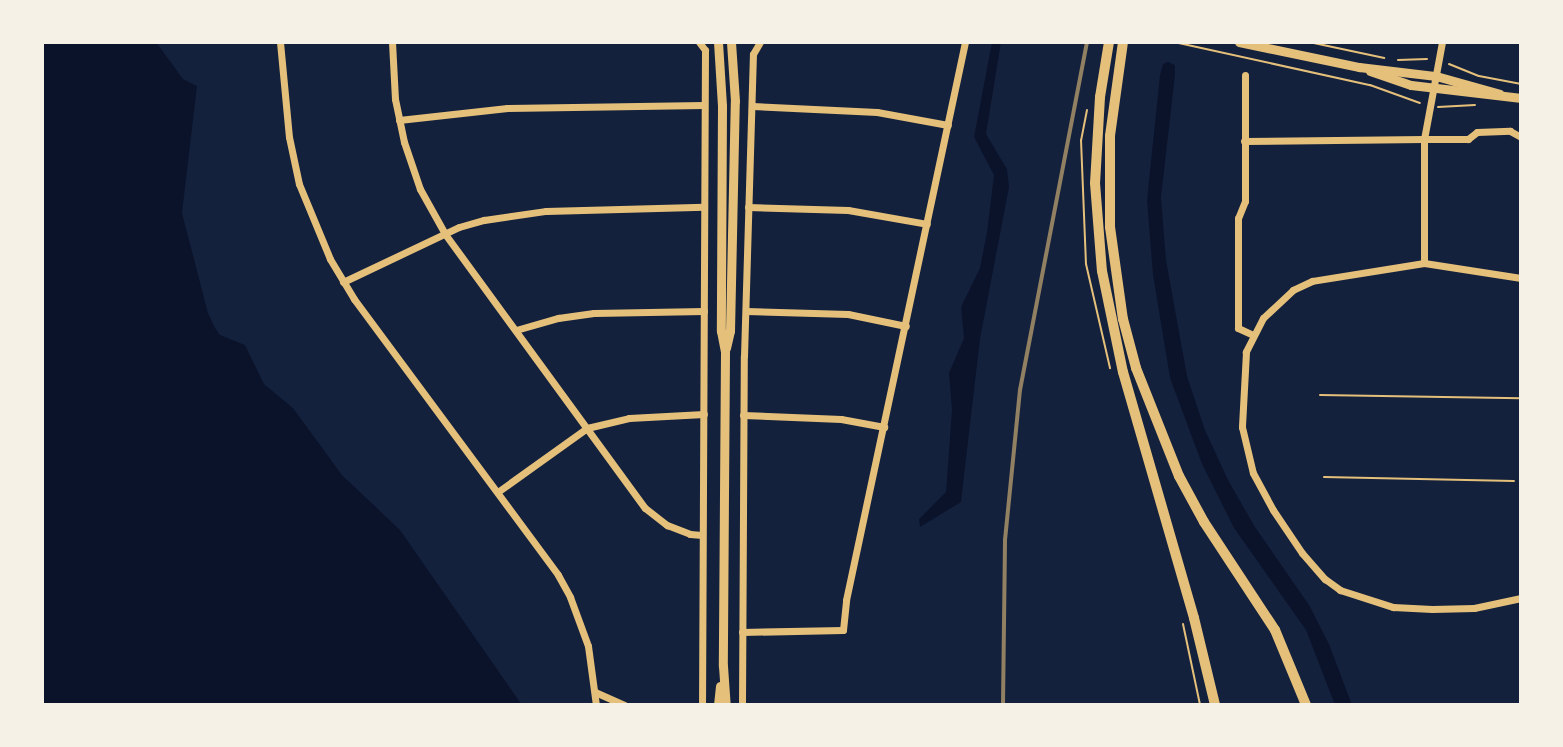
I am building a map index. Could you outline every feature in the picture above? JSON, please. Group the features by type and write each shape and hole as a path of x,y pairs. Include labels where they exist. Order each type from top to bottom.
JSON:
{"main road":[{"path":"1109,42 1100,97 1095,167 1102,271 1123,372 1194,618 1215,705"},
{"path":"1123,42 1110,136 1109,212 1123,319 1136,368 1179,476 1204,522 1275,630 1306,705"}],"street":[{"path":"280,42 289,137 299,184 318,233 343,282 499,491 570,597 588,646 596,705"},
{"path":"392,42 399,120 420,189 445,234 655,519 690,534 702,535"},
{"path":"699,42 705,50 702,705"},
{"path":"718,42 722,106 721,331 725,352 723,666 726,705"},
{"path":"725,352 730,331 735,101 731,42"},
{"path":"742,705 743,415 748,207 753,54 760,42"},
{"path":"742,632 843,630 846,600 965,42"},
{"path":"1239,42 1359,67 1401,83 1435,82 1521,98"},
{"path":"1424,263 1424,139 1442,42"},
{"path":"1245,75 1245,201 1238,218 1238,328 1253,335"},
{"path":"399,120 507,108 704,105"},
{"path":"752,106 877,112 948,125"},
{"path":"1244,141 1468,139 1477,132 1510,131 1521,137"},
{"path":"733,169 749,184"},
{"path":"343,282 445,234 484,220 546,211 704,207"},
{"path":"748,207 848,210 927,224"},
{"path":"1521,278 1424,263 1312,281 1279,301 1253,335 1243,373 1246,450 1273,510 1325,579 1355,597 1393,607 1474,608 1521,598"},
{"path":"516,330 558,318 594,313 704,311"},
{"path":"746,311 848,314 906,326"},
{"path":"499,491 587,428 629,418 704,414"},
{"path":"743,415 841,419 884,427"},
{"path":"718,705 723,666"},
{"path":"595,692 624,705"}],"path":[{"path":"1174,42 1370,85 1429,105 1460,109 1477,104"},
{"path":"1320,395 1521,398"},
{"path":"1324,477 1514,481"}],"water":[{"path":"42,42 156,42 183,79 197,86 182,213 208,313 215,328 220,335 245,345 264,384 293,408 342,475 400,530 522,705 42,705"},
{"path":"992,42 1001,42 986,134 1007,169 1009,187 980,339 961,502 920,527 919,519 946,492 952,410 949,373 964,338 961,307 980,268 987,232 994,175 974,137"},
{"path":"1168,62 1175,65 1175,75 1161,197 1166,260 1187,376 1205,430 1228,480 1255,527 1309,605 1329,644 1352,705 1335,705 1306,630 1234,528 1202,464 1170,378 1153,275 1147,200 1160,75 1163,64"}],"railway":[{"path":"1003,705 1005,540 1020,390 1087,42"}]}
